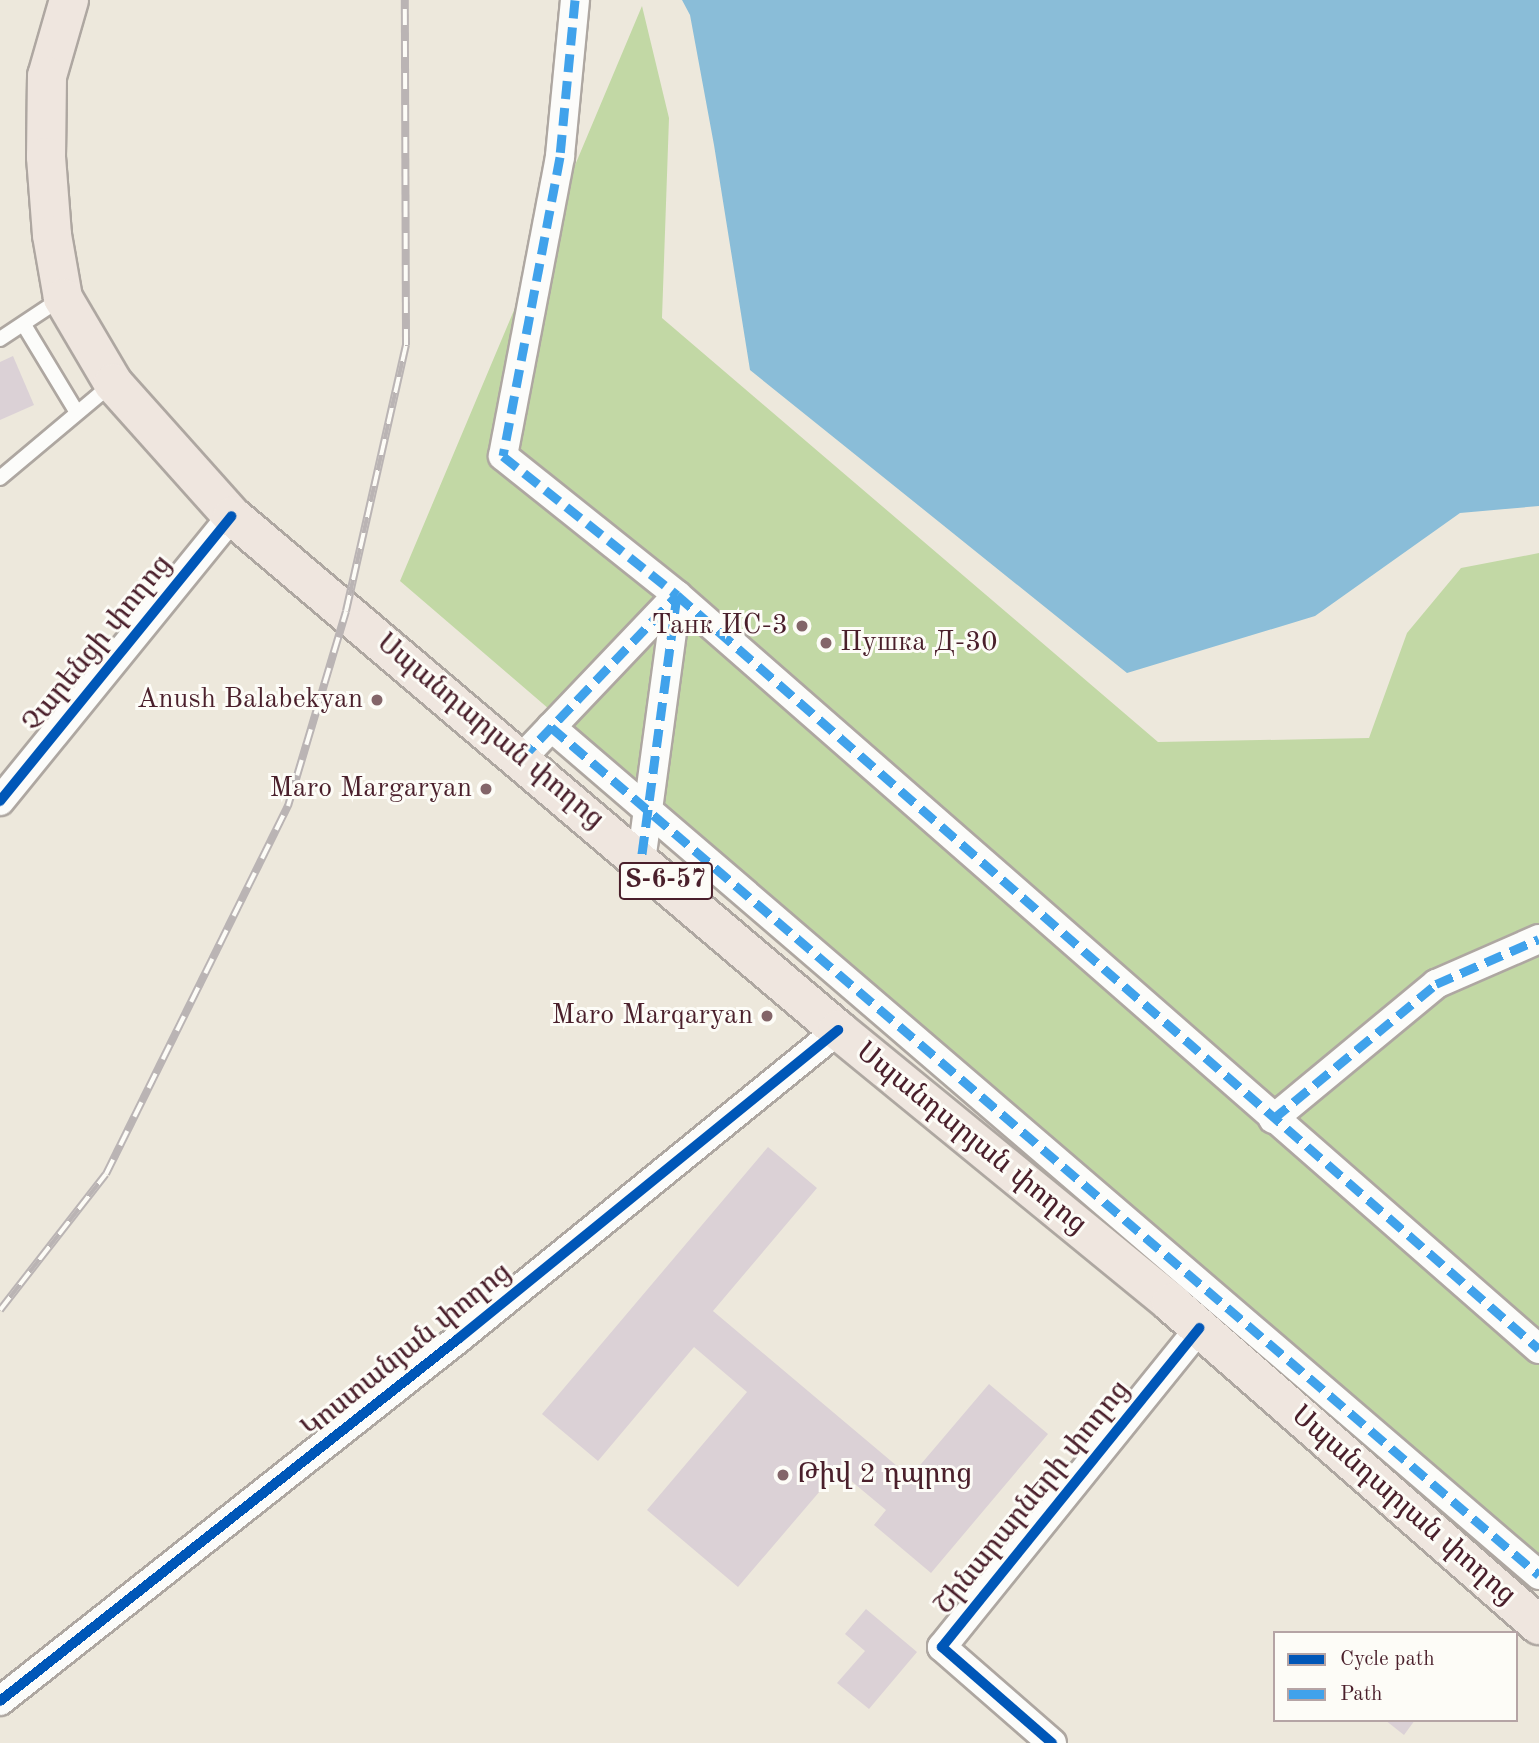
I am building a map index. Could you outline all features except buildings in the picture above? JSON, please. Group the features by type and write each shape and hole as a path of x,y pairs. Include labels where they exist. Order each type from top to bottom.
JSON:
{"main road":[{"name":"Սպանդարյան փողոց","path":"69,0 47,76 47,170 63,298 113,383 232,516 641,860 838,1030 1199,1328 1539,1625"}],"street":[{"path":"575,0 560,157 503,456 677,595 1539,1349"},
{"name":"Չարենցի փողոց","path":"0,801 232,516"},
{"path":"521,759 677,595"},
{"path":"641,860 677,595"},
{"path":"551,727 1539,1575"},
{"path":"1273,1119 1436,984 1539,939"},
{"name":"Կոստանյան փողոց","path":"0,1701 415,1374 838,1030"},
{"name":"Շինարարների փողոց","path":"1052,1743 942,1647 1199,1328"}],"lane":[{"path":"0,339 63,298"},
{"path":"24,325 76,411"},
{"path":"0,478 76,411 113,383"}],"green space":[{"path":"642,6 669,118 662,318 1158,742 1369,738 1407,633 1461,568 1539,553 1539,1560 400,581"}],"water":[{"path":"682,0 1539,0 1539,506 1460,513 1315,616 1127,673 750,370 714,145 690,15"}],"railway":[{"path":"0,1310 106,1174 288,806 346,611 406,345 405,0"}],"marked path":[{"path":"575,0 560,157 503,456 677,595 1539,1349"},
{"path":"521,759 677,595 641,860"},
{"path":"551,727 1539,1575"},
{"path":"1273,1119 1436,984 1539,939"}],"cycle path":[{"path":"0,801 232,516"},
{"path":"0,1701 458,1339 838,1030"},
{"path":"1052,1743 942,1647 1199,1328"}],"place":[{"name":"Танк ИС-3","path":"802,626"},
{"name":"Пушка Д-30","path":"826,643"},
{"name":"Anush Balabekyan","path":"377,700"},
{"name":"Maro Margaryan","path":"486,789"},
{"name":"Maro Marqaryan","path":"767,1016"},
{"name":"Թիվ 2 դպրոց","path":"783,1475"}]}
